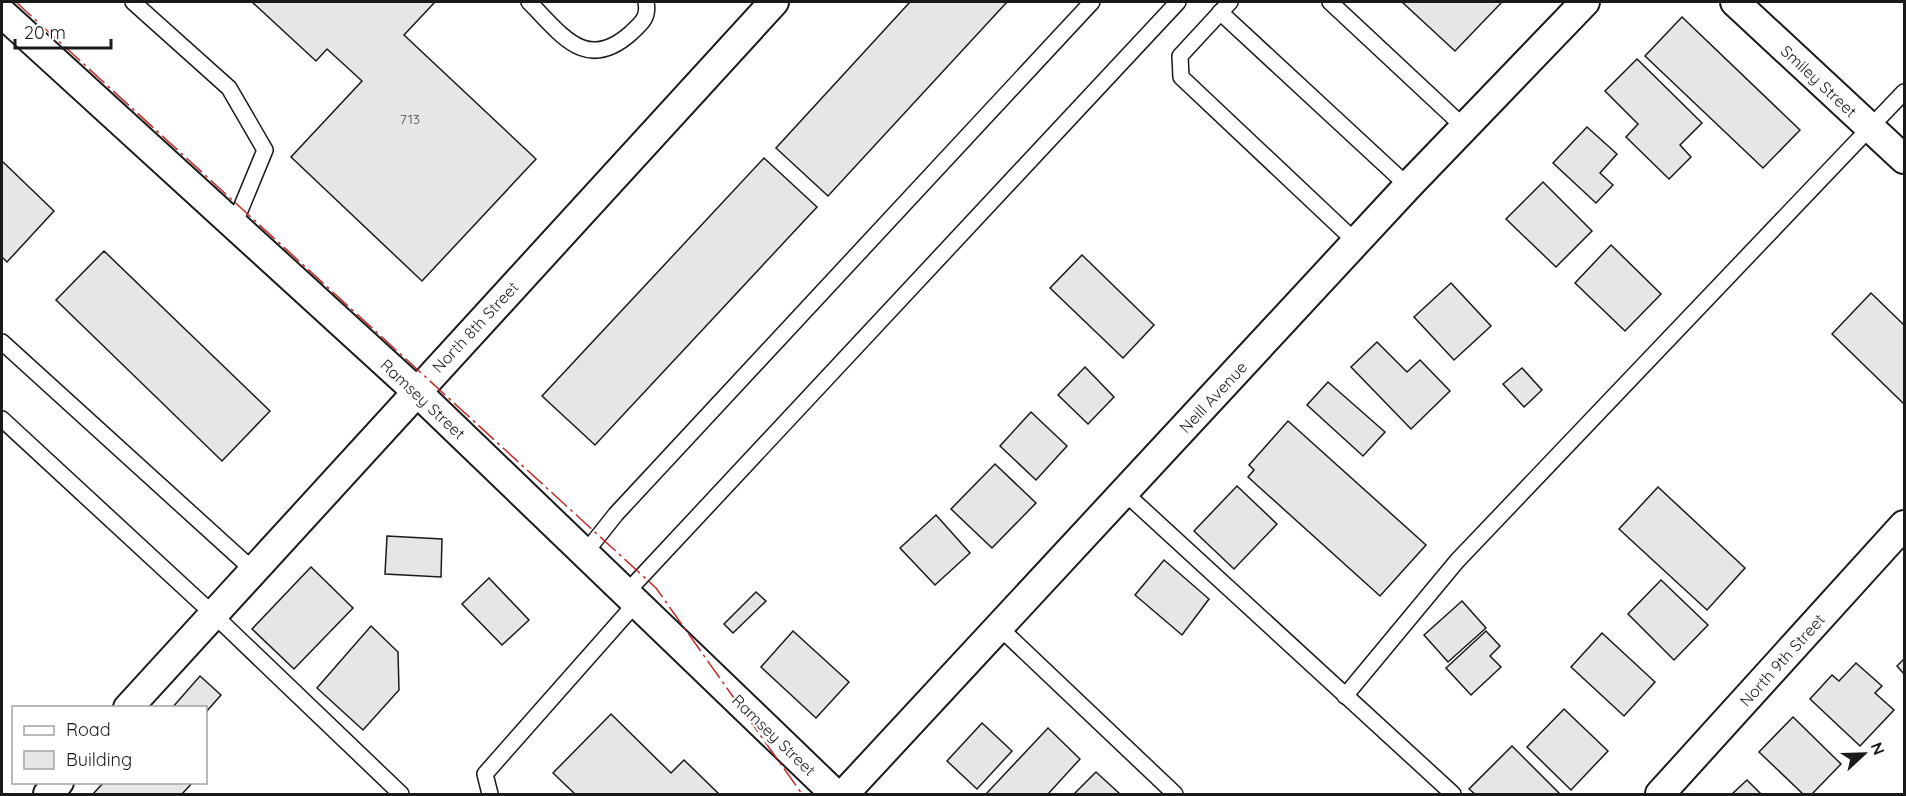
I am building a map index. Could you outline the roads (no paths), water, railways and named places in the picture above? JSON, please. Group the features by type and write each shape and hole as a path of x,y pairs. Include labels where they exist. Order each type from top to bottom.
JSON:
{"street":[{"name":"North 8th Street","path":"130,706 774,2"},
{"name":"Neill Avenue","path":"843,795 1408,186 1584,2"},
{"name":"Smiley Street","path":"1735,2 1905,159"},
{"name":"Ramsey Street","path":"2,13 416,391 835,795"},
{"name":"North 9th Street","path":"1660,795 1905,525"}],"lane":[{"path":"133,2 229,88 265,150 234,225"},
{"path":"529,2 561,34 583,50 593,52 606,50 621,42 644,22 648,11 646,2"},
{"path":"585,553 624,505 1092,2"},
{"path":"490,795 485,774 631,598 1178,2"},
{"path":"1330,2 1465,128"},
{"path":"1356,242 1181,77 1180,56 1225,7 1408,186"},
{"path":"1346,696 1457,561 1905,92"},
{"path":"2,342 253,570"},
{"path":"2,419 213,614 401,795"},
{"path":"1125,493 1453,795"},
{"path":"999,627 1175,795"}]}
